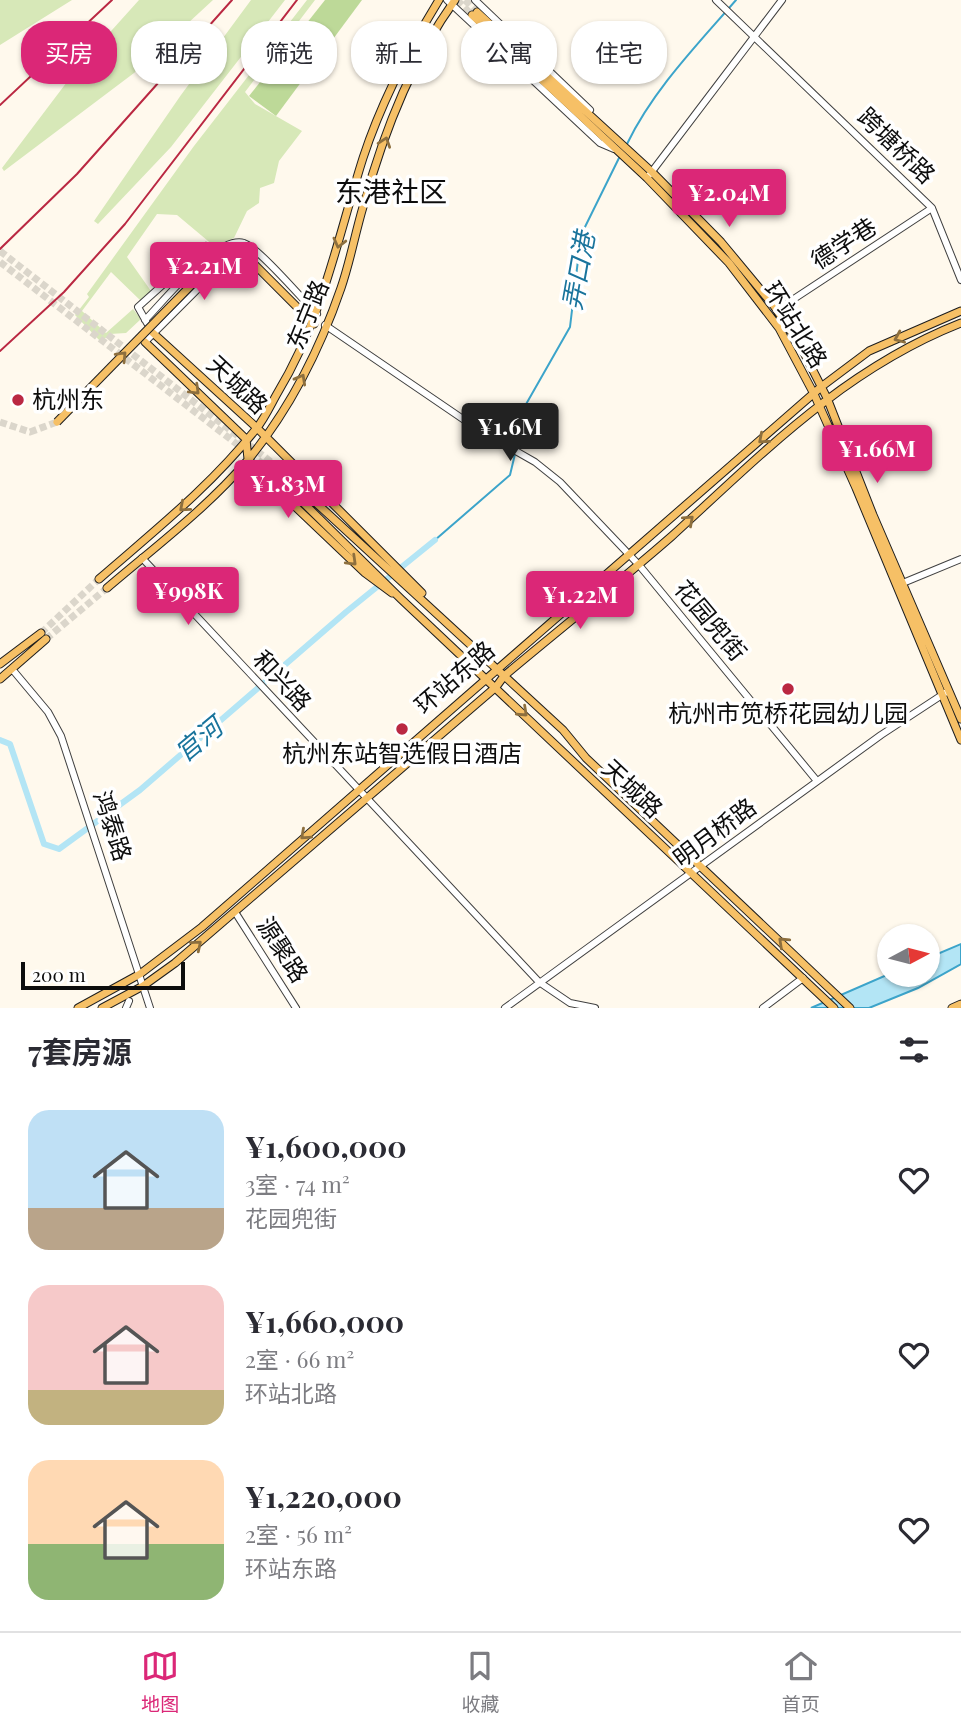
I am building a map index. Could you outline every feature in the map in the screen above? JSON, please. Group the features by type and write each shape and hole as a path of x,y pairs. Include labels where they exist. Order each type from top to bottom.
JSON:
{"main road":[{"name":"东宁路","path":"99,579 189,503 257,428 314,324 364,154 399,71 439,0"},
{"name":"东宁路","path":"107,588 214,496 248,459 311,361 340,290 363,206 396,107 414,68 451,2"},
{"name":"环站北路","path":"961,719 949,690 900,584 814,394 791,349 757,297 650,175 640,161 474,13 636,170 650,175 721,242 777,310 827,398 900,584 942,694 961,740"},
{"path":"57,422 207,269 231,254 247,257 314,324"},
{"name":"环站东路","path":"78,1008 140,974 202,927 484,677 629,556 821,387 869,351 961,311"},
{"name":"环站东路","path":"102,1008 143,986 235,912 496,687 504,676 639,565 818,404 904,347 961,323"},
{"name":"天城路","path":"153,334 257,428 388,563"},
{"name":"天城路","path":"145,342 246,439 248,459 373,575 393,590 834,1008"},
{"name":"天城路","path":"401,599 380,586 373,575 272,467 406,579 494,669 563,730 586,758 850,1008"},
{"path":"0,664 44,636 0,679"},
{"path":"952,1008 961,1004"}],"street":[{"path":"475,0 605,125 617,140"},
{"path":"650,175 782,0"},
{"name":"跨塘桥路","path":"717,1 932,208 961,280"},
{"path":"451,2 600,143 614,149"},
{"name":"德学巷","path":"777,310 932,208"},
{"path":"145,320 215,251 235,243 252,248 317,314"},
{"path":"153,334 138,307 206,246"},
{"path":"145,342 216,271 243,261 257,266"},
{"name":"花园兜街","path":"325,325 535,462 574,495 639,565 817,781"},
{"name":"和兴路","path":"142,558 539,982 570,1003 595,1008"},
{"path":"900,584 961,559"},
{"name":"鸿泰路","path":"12,669 56,725 89,817 150,1008"},
{"name":"明月桥路","path":"505,1008 693,874 817,781 949,690"},
{"name":"源聚路","path":"235,912 296,1008"},
{"path":"763,1008 803,978"}],"green space":[{"path":"0,0 72,0 38,21 21,21 21,32 0,45"},
{"path":"139,0 213,0 190,21 131,21 131,75 4,171 2,168 65,84 117,84 117,24"},
{"path":"251,0 285,0 269,21 241,21 241,57 227,75 227,33"},
{"path":"307,0 315,0 299,21 291,21"},
{"path":"325,0 362,0 337,34 337,21 308,21"},
{"path":"189,84 220,84 171,147 98,224 94,221"},
{"path":"242,84 251,84 245,92 255,104 302,131 279,161 274,183 260,188 259,203 247,211 234,238 214,246 177,215 157,214 127,257 151,291 141,301 111,272 82,311 106,333 133,309 141,319 126,333 110,334 101,342 75,315 89,297 87,294"},
{"path":"258,84 300,84 276,116 249,96"}],"water":[{"path":"961,944 961,964 940,976 940,953"},
{"path":"877,979 877,987 920,987 869,1008 811,1008"}],"waterway":[{"name":"弄口港","path":"627,144 663,87 736,0"},
{"name":"弄口港","path":"516,448 525,406 570,327 581,235 619,158"},
{"name":"弄口港","path":"435,540 510,475 515,454"},
{"name":"官河","path":"0,740 10,744 44,844 59,849 140,790 346,612 435,540"}],"tunnel":[{"path":"457,0 472,15"},
{"path":"465,0 477,12"},
{"path":"0,251 275,465"},
{"path":"0,262 268,468"},
{"path":"0,422 30,432 57,422"},
{"path":"41,633 99,579"},
{"path":"46,639 107,588"}],"railway":[{"path":"0,105 112,0"},
{"path":"0,249 77,174 232,0"},
{"path":"0,351 64,292 125,224 297,0"}],"place":[{"name":"杭州东","path":"18,400"},
{"name":"杭州市笕桥花园幼儿园","path":"788,689"},
{"name":"杭州东站智选假日酒店","path":"402,729"}],"district":[{"name":"东港社区","path":"391,192"}]}
